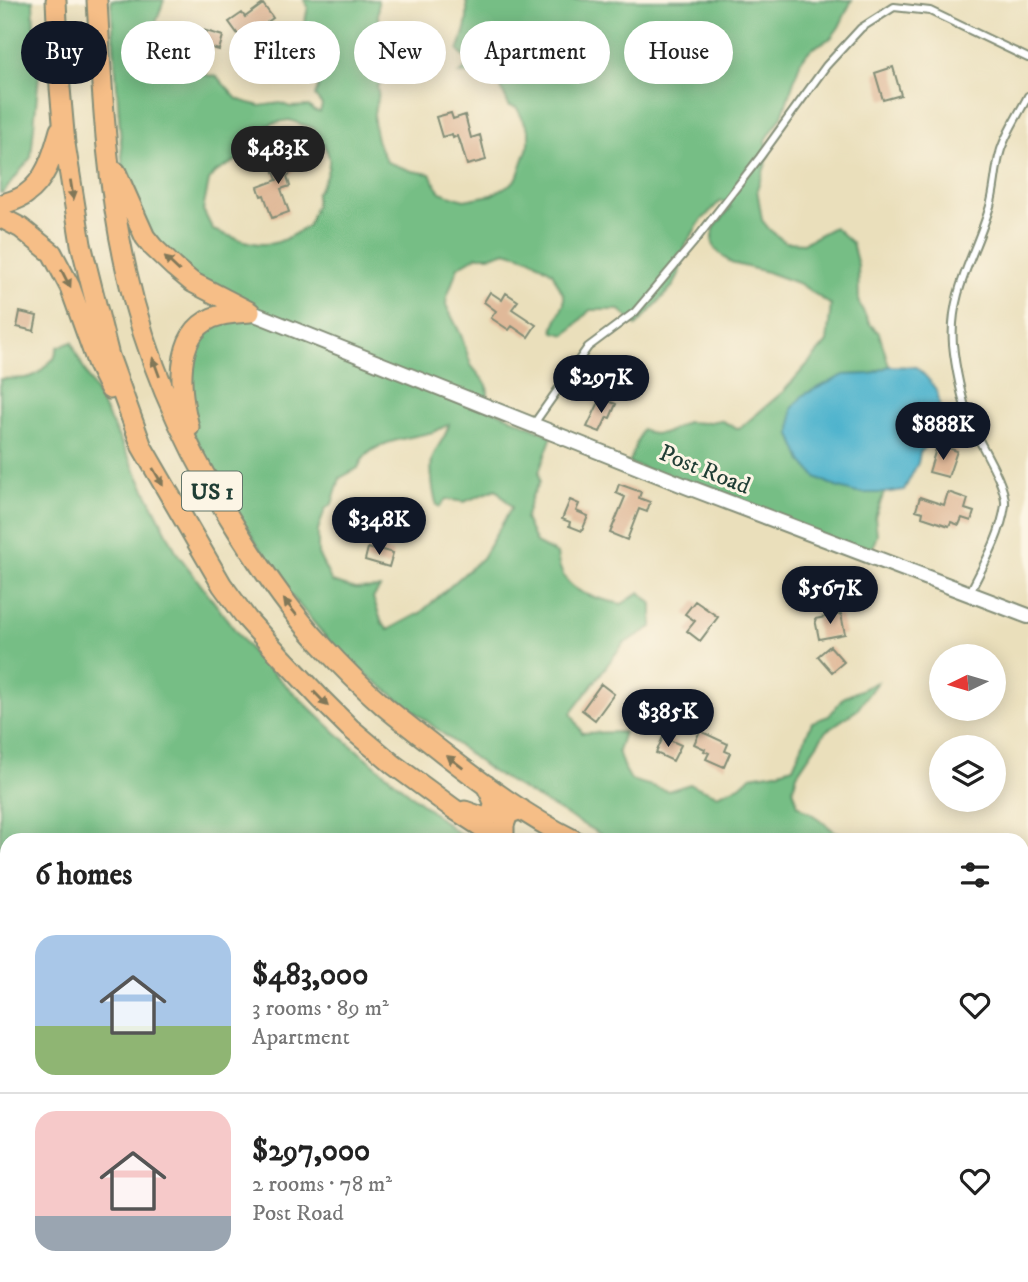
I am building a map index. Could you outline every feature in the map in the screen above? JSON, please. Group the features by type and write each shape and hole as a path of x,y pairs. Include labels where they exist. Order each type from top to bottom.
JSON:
{"highway":[{"name":"US 1","path":"56,0 67,157 83,255 109,356 142,447 222,585 247,619 350,727 394,765 492,833"},
{"name":"US 1","path":"97,0 111,186 127,274 161,381 181,430 211,490 254,557 320,643 384,706 485,784 562,833"},
{"path":"0,205 24,196 38,184 53,154 63,119"},
{"path":"107,139 116,173 145,237 173,267 192,282 250,312"},
{"path":"0,217 21,228 52,253 71,287 98,365 142,447"},
{"path":"192,282 205,303 204,316 185,352 182,367 183,391 192,437 211,490"},
{"path":"196,330 213,318 250,312"},
{"path":"454,809 482,817 489,816 495,808 485,784"},
{"path":"503,833 508,814 521,809"}],"street":[{"name":"Post Road","path":"250,312 688,487 1028,616"}],"lane":[{"path":"533,425 588,347 635,312 694,242 826,66 861,28 894,7 929,11 1028,58"},
{"path":"969,594 997,534 1005,496 968,415 953,346 954,308 966,268 991,205 1000,150 1028,96"}],"green space":[{"path":"0,0 33,0 34,21 21,21 21,84 38,84 31,157 3,193 0,193"},
{"path":"111,0 164,0 156,21 121,21 121,84 215,84 215,77 237,99 260,106 280,103 290,107 309,106 320,112 322,105 315,96 319,84 340,84 340,21 305,21 308,7 304,0 378,0 379,21 354,21 354,84 379,84 374,121 381,151 387,162 430,174 440,192 464,200 491,195 512,183 517,178 529,144 529,131 517,108 509,106 499,84 610,84 610,21 467,21 466,0 852,0 831,38 811,49 801,60 782,116 766,140 769,155 757,189 762,220 785,242 804,243 834,227 852,243 858,266 859,303 869,323 879,333 889,366 871,374 844,375 857,493 884,493 875,517 877,534 871,554 629,463 642,429 652,434 666,433 686,422 705,423 720,420 739,429 784,391 827,342 831,305 800,284 731,263 715,249 712,240 714,228 731,207 726,202 720,201 700,222 686,244 674,285 636,326 620,310 590,310 566,335 554,332 564,296 552,272 530,258 506,251 491,256 477,256 458,267 446,305 461,335 471,365 487,385 488,394 484,406 552,436 539,472 540,482 532,496 525,519 536,543 557,554 564,577 579,591 622,604 640,592 652,604 652,627 623,644 571,713 582,733 624,732 618,751 631,780 668,791 690,784 717,795 740,786 751,776 793,767 812,722 829,716 843,698 877,682 857,710 826,731 797,774 793,789 798,805 839,833 598,833 491,771 339,653 288,592 222,490 186,420 190,335 241,312 189,282 125,201","holes":["289,120 313,128 325,147 329,164 322,185 316,193 316,204 308,226 286,239 270,244 245,241 213,230 203,210 209,181 213,174 242,157 248,137 273,123","449,424 436,451 431,470 437,505 440,507 446,499 464,502 496,489 512,507 482,558 419,614 388,630 382,623 373,598 380,588 355,589 332,582 318,554 318,530 325,509 332,504 340,478 358,468 370,452 390,442 433,432"]},
{"path":"72,342 177,553 254,655 336,733 459,833 0,833 0,379 37,374 54,359 58,347"}],"water":[{"path":"889,366 916,367 932,383 939,405 937,435 920,452 918,463 904,490 857,493 816,477 802,461 791,435 792,409 803,395 844,375 871,374"}],"building":[{"path":"263,4 273,18 269,21 230,21 242,13 245,17"},
{"path":"215,34 223,36 219,50 215,49"},
{"path":"893,67 901,95 883,100 875,73"},
{"path":"451,113 453,119 465,115 471,138 480,135 486,160 467,165 457,136 453,138 452,134 442,137 436,117"},
{"path":"293,155 297,168 287,176 290,186 281,189 289,212 272,218 264,195 261,196 258,187 277,180 271,163"},
{"path":"490,292 502,300 506,293 518,301 512,309 536,325 528,337 512,326 509,330 491,318 496,311 484,302"},
{"path":"20,312 37,316 34,331 17,327"},
{"path":"601,398 616,404 600,432 587,427"},
{"path":"943,446 957,451 948,477 929,472 936,449 942,450"},
{"path":"619,484 641,492 639,498 650,502 647,512 639,509 627,540 610,533 625,497 616,493"},
{"path":"948,492 968,499 965,509 974,512 971,521 962,518 959,525 951,522 949,526 922,517 923,512 916,510 920,497 944,505"},
{"path":"570,500 579,504 576,511 588,516 582,531 569,526 570,522 562,519"},
{"path":"379,513 410,523 404,540 374,525"},
{"path":"368,548 393,553 389,567 365,560"},
{"path":"695,601 718,617 700,641 687,631 695,621 685,614"},
{"path":"841,614 845,634 819,639 815,619"},
{"path":"830,646 844,662 832,672 818,656"},
{"path":"601,684 614,694 595,720 582,710"},
{"path":"700,731 728,744 725,751 730,753 724,767 706,759 709,753 694,744"},
{"path":"663,737 681,745 673,761 656,753"}]}
